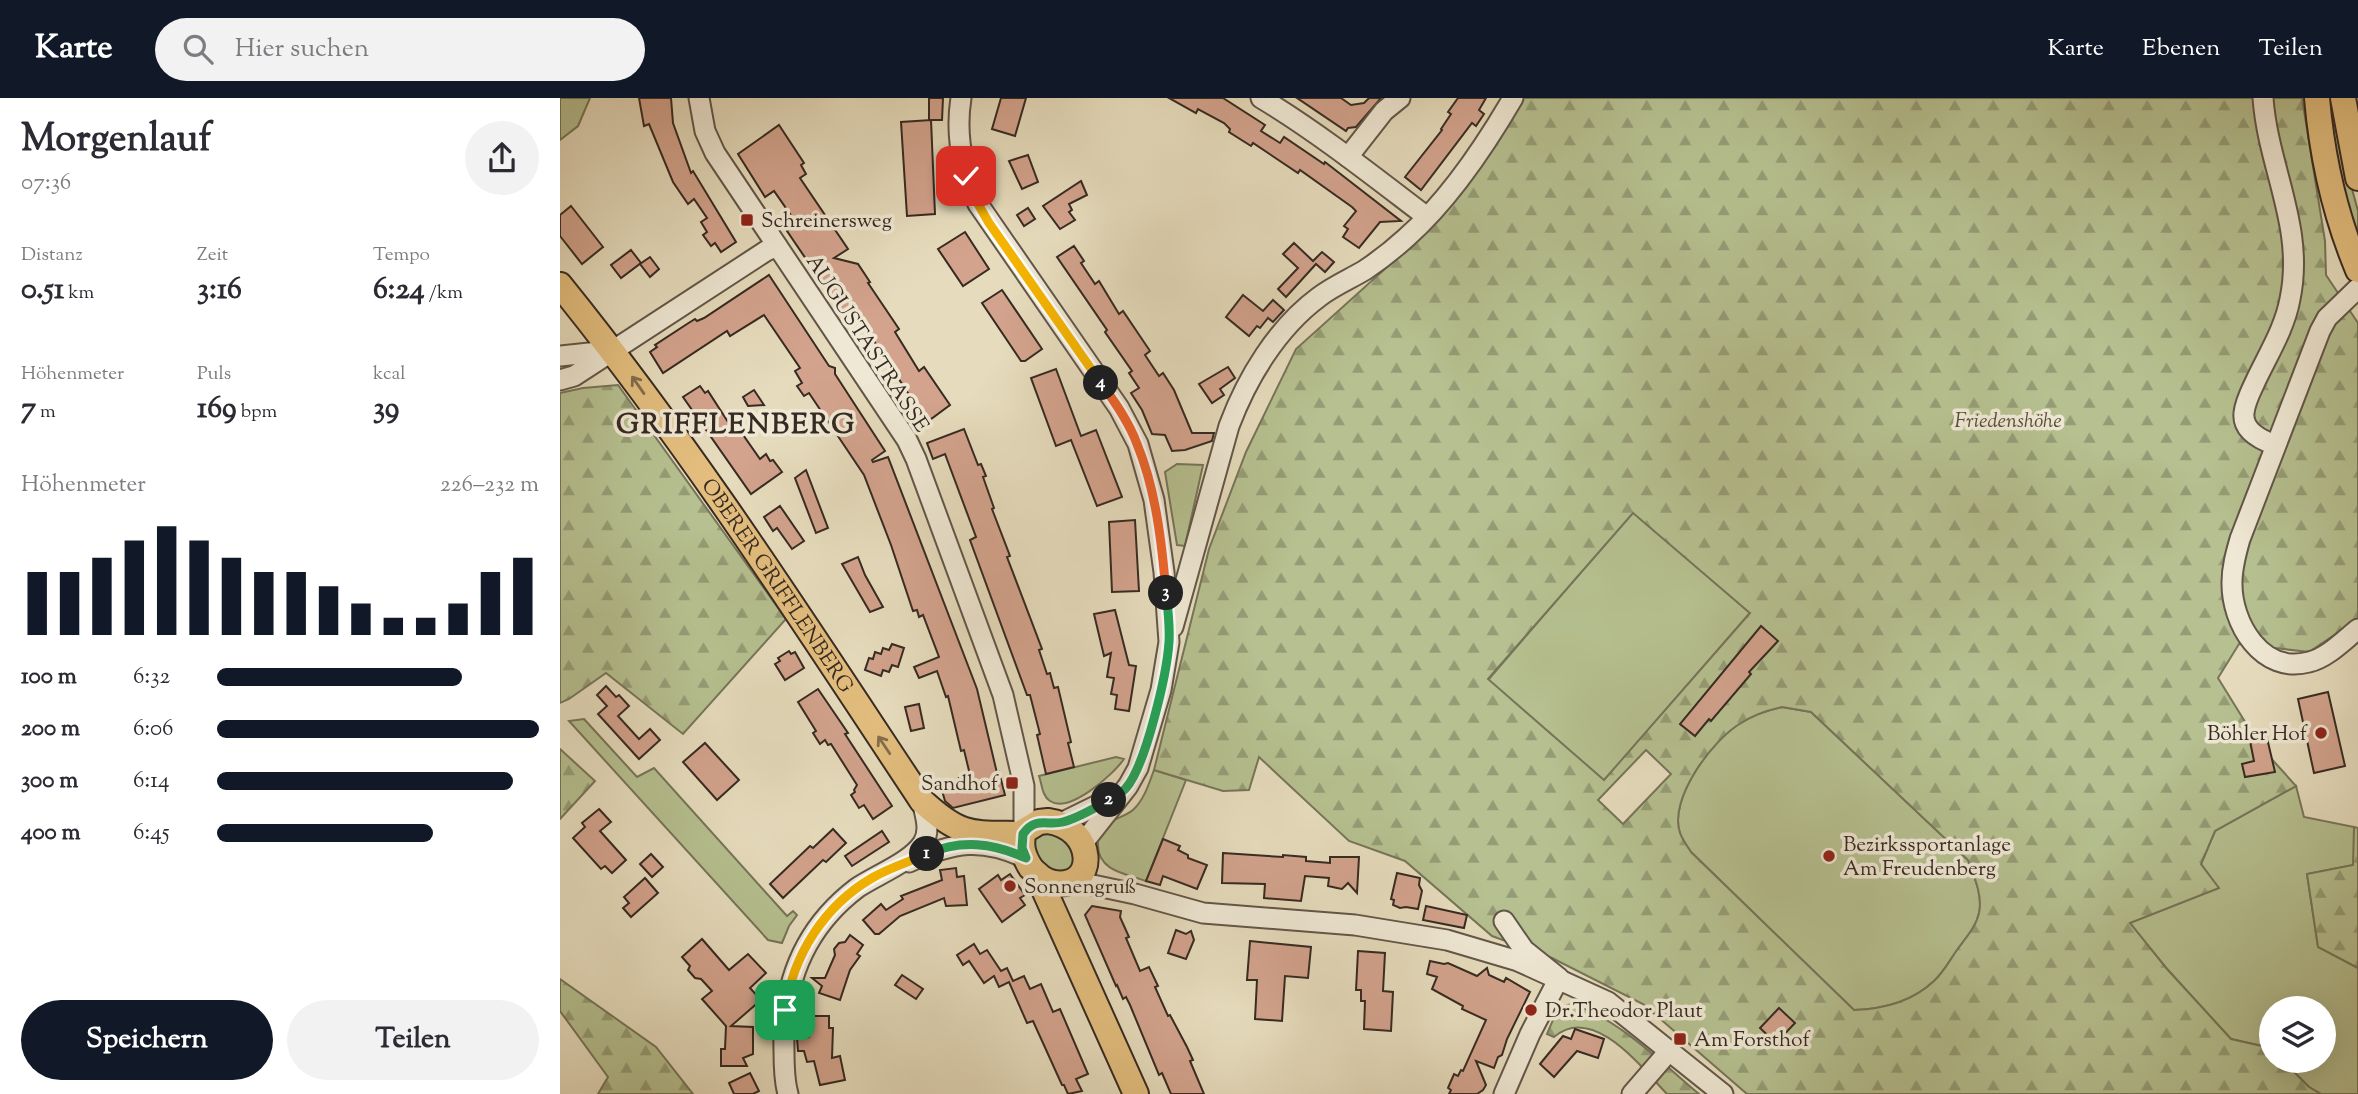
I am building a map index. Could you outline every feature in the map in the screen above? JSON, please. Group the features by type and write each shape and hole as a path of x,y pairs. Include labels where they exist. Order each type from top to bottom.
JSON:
{"main road":[{"path":"2317,98 2333,196 2358,270"},
{"path":"2343,98 2358,178"},
{"name":"OBERER GRIFFLENBERG","path":"560,285 619,346 922,802 950,826 1028,849"},
{"path":"1068,940 1065,910 1078,868 1073,831 1054,822 1039,822 1028,849 1068,940 1136,1094"},
{"path":"1028,849 1049,882 1078,868"}],"street":[{"name":"AUGUSTASTRASSE","path":"699,98 705,131 715,153 907,440 916,458 1003,695 1024,786 1028,849"},
{"path":"961,98 960,149 966,176 978,204 1119,408 1138,444 1154,500 1164,572 1169,642"},
{"path":"1261,98 1348,157 1427,217"},
{"path":"1348,157 1384,111 1400,98"},
{"path":"1513,98 1483,149 1427,217 1384,256 1306,307 1275,342 1254,375 1229,426 1169,642 1161,691 1143,754 1133,777 1078,868 1135,894 1210,914 1355,925 1447,940 1518,961 1608,1002 1723,1094"},
{"path":"2263,98 2270,144 2293,236 2294,273 2290,302 2243,415 2248,430 2262,441 2275,445"},
{"path":"560,380 573,376 777,246"},
{"path":"2358,288 2327,318 2320,331 2275,445 2234,563 2232,583 2235,607 2246,635 2260,652 2275,659 2292,664 2308,663 2319,659 2358,629"},
{"path":"560,356 619,346"},
{"name":"AUGUSTASTRASSE","path":"1024,786 1054,822"},
{"path":"1054,822 1101,805 1122,792"},
{"path":"788,1094 784,1029 793,974 810,939 840,902 873,878 908,858 922,845 927,824 922,802"},
{"path":"873,878 932,852 958,844 1028,849"},
{"path":"1504,921 1524,950 1559,978"},
{"path":"1504,1094 1530,1034 1559,978"},
{"path":"1632,1094 1670,1050"}],"green space":[{"path":"560,98 590,98 578,126 560,140"},
{"name":"Friedenshöhe","path":"1523,98 2302,98 2325,241 2326,275 2358,323 2358,619 2309,652 2239,644 2218,678 2260,746 2296,786 2215,831 2201,864 2219,888 2130,923 2167,969 2231,1039 2259,1045 2259,1073 2295,1073 2321,1094 1747,1094 1643,1004 1552,958 1492,936 1405,861 1349,841 1259,757 1249,790 1223,791 1154,770 1209,549 1246,452 1296,349 1436,223 1496,145","holes":["1633,513 1750,613 1604,780 1488,679","1782,707 1811,712 1968,860 1980,900 1975,923 1937,978 1907,999 1886,1006 1854,1010 1691,852 1681,835 1678,819 1681,804 1687,787 1706,756 1741,723","1646,750 1671,774 1623,824 1598,800"]},
{"path":"2327,98 2334,98 2344,160 2358,211 2358,245 2346,208"},
{"path":"618,385 786,619 683,734 606,673 560,703 560,393"},
{"path":"1177,464 1203,465 1185,546 1177,545 1165,472"},
{"path":"1633,512 1750,613 1604,781 1488,680"},
{"name":"Bezirkssportanlage Am Freudenberg","path":"1782,707 1811,712 1968,860 1980,900 1975,924 1937,978 1907,999 1886,1006 1854,1010 1691,852 1681,835 1678,819 1681,804 1687,787 1706,756 1741,723"},
{"path":"584,719 637,777 654,768 787,916 793,911 797,915 782,943 768,940 569,721"},
{"path":"560,749 595,781 560,819"},
{"path":"1116,757 1124,759 1101,783 1079,798 1058,804 1045,796 1039,776"},
{"path":"1154,770 1186,780 1146,881 1108,866 1099,854 1098,840 1106,825 1131,812 1138,805"},
{"path":"2296,786 2304,817 2354,827 2354,865 2307,874 2318,946 2358,968 2358,1094 2321,1094 2295,1073 2336,1073 2336,996 2259,996 2259,1045 2231,1039 2129,923 2218,888 2201,864 2215,831"},
{"path":"2354,827 2358,828 2358,968 2318,947 2307,874 2353,865"},
{"path":"1040,830 1069,835 1075,868 1059,876 1037,862 1032,840"},
{"path":"560,979 656,1047 693,1094 598,1094 608,1077 560,1011"},
{"path":"1571,1004 1588,1010 1622,1030 1699,1094 1667,1094 1631,1056 1600,1033 1585,1028 1569,1029 1554,1037 1547,1034 1558,1012"}],"building":[{"path":"639,98 671,98 673,123 691,173 693,171 736,242 721,252 715,243 711,246 703,235 707,232 701,222 707,218 694,199 688,204 673,182 649,124 644,126"},
{"path":"929,98 943,98 942,120 929,120"},
{"path":"1001,98 1026,98 1015,136 992,129"},
{"path":"1169,98 1223,98 1265,125 1261,131 1280,143 1284,137 1324,164 1325,162 1401,221 1380,222 1359,248 1343,237 1348,229 1344,226 1356,211 1352,207 1300,170 1298,173 1253,143 1251,146 1229,132 1230,129 1224,123 1198,109 1196,113"},
{"path":"1297,98 1341,98 1351,105 1364,103 1369,98 1381,98 1356,127 1346,131"},
{"path":"1458,98 1486,98 1479,110 1484,114 1476,126 1472,123 1421,190 1405,177 1442,130 1451,114 1448,112"},
{"path":"931,120 935,214 907,216 901,122"},
{"path":"779,125 804,163 801,165 806,174 800,178 848,249 834,258 858,264 899,329 895,332 919,371 924,367 950,405 927,422 851,306 842,312 787,231 797,224 774,191 765,197 738,154"},
{"path":"1028,155 1038,182 1022,189 1009,161"},
{"path":"1081,181 1087,195 1069,204 1072,210 1069,212 1075,220 1060,229 1043,206"},
{"path":"571,206 603,247 582,264 560,236 560,215"},
{"path":"1028,208 1035,219 1024,226 1017,215"},
{"path":"965,232 989,269 963,286 938,249"},
{"path":"1294,243 1313,261 1322,252 1334,262 1325,272 1316,264 1286,297 1278,289 1298,268 1283,254"},
{"path":"1074,246 1095,284 1099,281 1119,314 1123,311 1150,351 1145,355 1159,376 1163,373 1174,390 1192,433 1214,433 1212,441 1185,450 1172,451 1165,435 1152,434 1131,393 1139,388 1129,373 1132,371 1057,257"},
{"path":"631,250 641,263 621,278 611,265"},
{"path":"650,257 659,269 650,277 640,264"},
{"path":"769,275 829,366 835,368 835,374 885,451 872,460 873,462 888,457 977,689 997,773 999,772 1005,795 953,808 945,801 941,787 960,782 959,778 970,775 964,750 961,751 948,696 946,697 937,671 919,678 914,667 939,657 923,615 919,617 917,610 913,611 864,475 809,393 804,396 797,386 802,383 795,371 800,368 764,315 730,336 727,331 663,373 650,352 657,347 655,345 687,324 704,318"},
{"path":"1002,290 1042,349 1025,361 1021,361 982,303"},
{"path":"1243,295 1263,311 1273,300 1284,310 1273,322 1268,318 1260,328 1257,326 1249,336 1226,317"},
{"path":"1228,367 1235,378 1220,389 1224,395 1212,403 1199,384"},
{"path":"1056,369 1081,436 1096,430 1122,497 1097,506 1071,440 1056,446 1031,378"},
{"path":"700,386 705,393 708,391 730,425 734,422 760,459 766,454 782,472 751,494 683,397"},
{"path":"754,390 764,405 748,406 743,397"},
{"path":"964,429 978,465 981,464 986,476 983,477 994,508 992,509 1042,649 1039,650 1047,674 1050,673 1054,688 1058,687 1074,767 1046,774 1030,695 1027,695 970,540 976,537 945,454 933,459 927,443"},
{"path":"806,470 828,528 816,533 795,478"},
{"path":"780,506 804,541 792,549 777,528 773,531 764,517"},
{"path":"1135,520 1139,591 1112,592 1109,522"},
{"path":"858,557 883,607 870,612 842,564"},
{"path":"1115,610 1129,665 1136,666 1129,711 1115,709 1117,695 1111,694 1114,678 1107,677 1111,653 1104,656 1094,614"},
{"path":"1761,626 1778,641 1749,672 1751,674 1711,721 1709,719 1695,736 1680,724"},
{"path":"892,644 904,648 898,667 892,665 889,672 883,670 881,676 865,670 869,658 873,659 875,652 881,654 883,648 889,650"},
{"path":"789,651 791,654 795,652 804,668 785,680 775,664 780,661 778,658"},
{"path":"606,686 629,706 618,716 639,739 650,729 660,740 639,759 598,714 607,706 597,695"},
{"path":"818,689 892,806 873,819 864,805 859,808 851,795 857,785 831,744 828,745 825,740 820,744 813,733 816,731 798,702"},
{"name":"Böhler Hof","path":"2328,692 2345,766 2314,773 2298,699"},
{"path":"919,704 924,728 911,731 905,707"},
{"path":"2267,738 2275,772 2245,777 2242,764 2254,761 2250,741"},
{"path":"705,743 739,780 717,800 683,762"},
{"path":"599,809 611,822 600,831 626,860 612,873 605,866 601,869 573,838 585,827 582,823"},
{"path":"833,829 846,843 826,862 823,860 783,898 770,884 810,846 813,848"},
{"path":"882,831 889,842 852,866 845,856"},
{"path":"1163,839 1180,846 1178,850 1188,855 1188,858 1207,865 1197,889 1163,876 1160,885 1146,881"},
{"path":"1223,853 1306,857 1306,861 1330,863 1330,857 1359,857 1357,893 1348,883 1342,889 1328,886 1329,878 1305,876 1301,901 1264,898 1265,884 1222,883"},
{"path":"651,854 663,867 652,877 640,864"},
{"path":"956,868 957,877 964,876 967,905 946,906 944,898 900,916 879,934 875,934 863,920 881,904 886,910 903,899 901,896 942,880 940,870"},
{"path":"1397,873 1420,878 1422,891 1418,909 1393,905 1394,900 1391,899"},
{"path":"1010,874 1025,895 1020,898 1025,905 1002,922 979,889 998,875 1001,880"},
{"path":"645,878 658,893 631,917 623,908 629,903 624,897"},
{"path":"1092,906 1121,911 1120,917 1129,937 1126,938 1140,971 1149,967 1168,1016 1170,1015 1193,1060 1190,1061 1204,1094 1171,1094 1162,1073 1159,1075 1130,1005 1116,986 1085,915"},
{"path":"1426,906 1467,915 1464,928 1423,920"},
{"path":"1176,930 1186,934 1191,931 1194,940 1186,959 1168,953"},
{"path":"850,935 863,945 857,954 860,956 850,970 840,1000 819,993 822,986 812,978 825,978 835,955 834,949"},
{"path":"702,939 729,970 748,954 766,973 750,988 761,1000 731,1026 753,1027 753,1054 743,1058 747,1066 721,1066 721,1049 725,1049 726,1026 702,999 712,991 701,979 695,978 682,957"},
{"path":"1250,941 1311,947 1308,978 1285,976 1282,1021 1255,1019 1257,980 1247,980"},
{"path":"974,944 980,954 987,950 1001,971 1007,968 1013,981 1024,976 1030,989 1041,984 1053,1012 1060,1009 1088,1074 1076,1079 1082,1091 1068,1094 1033,1021 1027,1023 1009,982 999,987 994,976 984,983 969,961 963,965 957,955"},
{"path":"1358,951 1385,953 1383,991 1393,992 1391,1031 1364,1029 1365,1001 1361,1001 1361,990 1356,990"},
{"path":"1430,961 1448,963 1477,976 1487,968 1489,975 1504,982 1506,978 1530,992 1494,1068 1476,1061 1486,1085 1477,1094 1449,1094 1451,1090 1448,1088 1454,1074 1458,1076 1461,1070 1463,1071 1486,1020 1462,1009 1463,1006 1432,989 1437,977 1427,974"},
{"path":"902,975 923,989 916,999 895,985"},
{"path":"1779,1008 1795,1023 1776,1043 1760,1028"},
{"path":"813,1016 829,1016 829,1028 833,1028 832,1058 840,1056 845,1080 820,1085 814,1061 807,1062 804,1051 798,1051 797,1038 809,1037"},
{"path":"1575,1029 1604,1039 1598,1058 1577,1051 1554,1077 1540,1064 1563,1036 1571,1039"},
{"path":"750,1073 759,1091 753,1094 734,1094 729,1083"}],"place":[{"name":"Schreinersweg","path":"747,220"},
{"name":"Böhler Hof","path":"2321,733"},
{"name":"Sandhof","path":"1012,783"},
{"name":"Bezirkssportanlage Am Freudenberg","path":"1829,856"},
{"name":"Sonnengruß","path":"1010,886"},
{"name":"Dr.Theodor Plaut","path":"1531,1010"},
{"name":"Am Forsthof","path":"1680,1039"}],"district":[{"name":"GRIFFLENBERG","path":"736,423"}],"route":[{"path":"785,1010 793,974 818,927 840,902 873,878 932,852 958,844 987,845 1026,858 1022,848 1024,831 1039,822 1061,823 1122,792 1138,768 1161,691 1169,642 1167,600 1154,500 1138,444 1119,408 989,223 966,176"}]}
